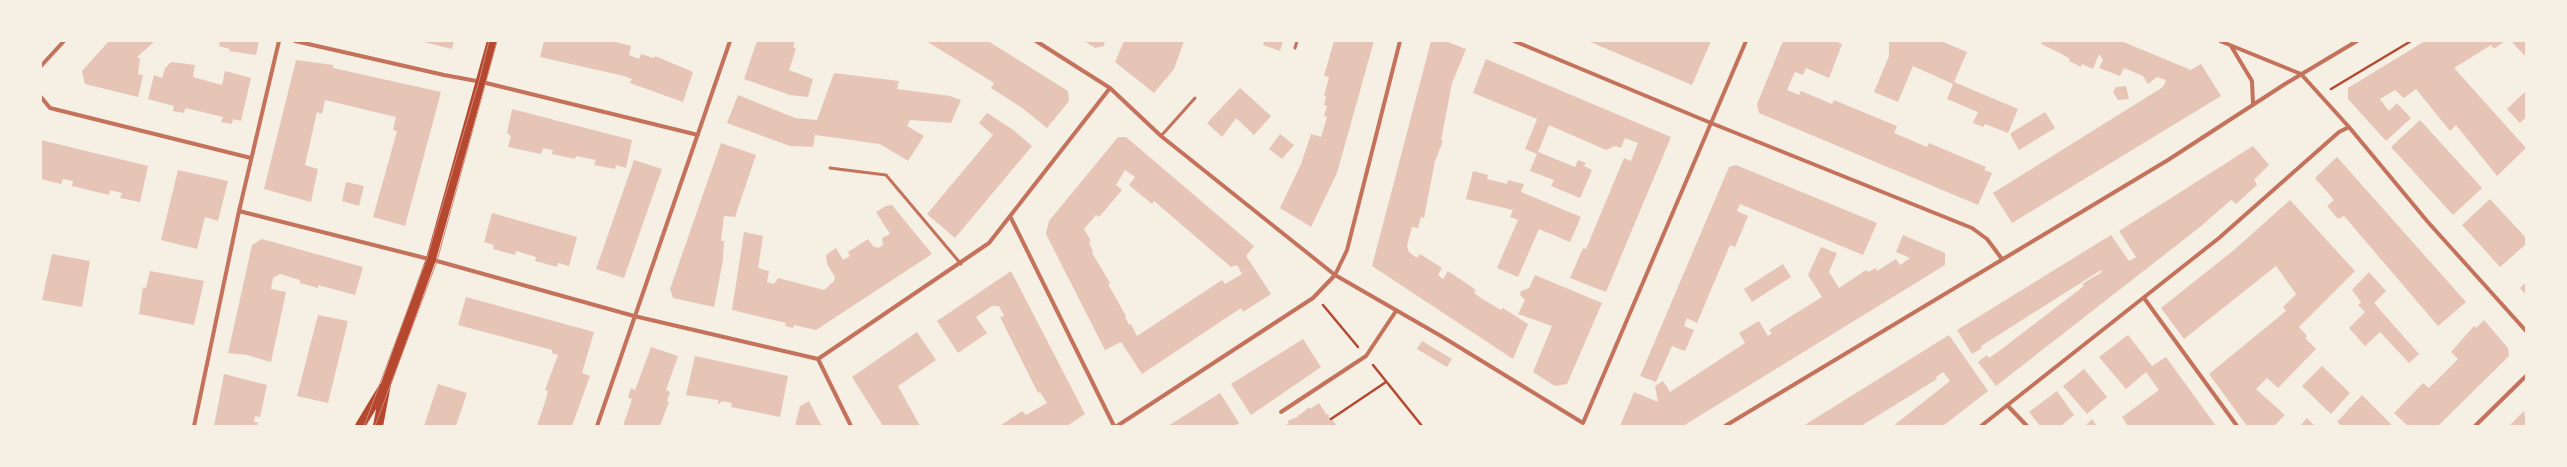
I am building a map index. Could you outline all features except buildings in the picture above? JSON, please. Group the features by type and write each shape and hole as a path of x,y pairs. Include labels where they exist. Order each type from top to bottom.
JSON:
{"main road":[{"path":"378,426 386,384 431,259 482,82 492,41"},
{"path":"360,426 386,384"}],"street":[{"path":"41,66 64,41"},
{"path":"194,426 239,211 279,41"},
{"path":"295,41 444,75 482,82 698,135"},
{"path":"596,426 730,41"},
{"path":"1036,41 1110,88 1162,136 1335,275 1583,423 1746,41"},
{"path":"1010,216 1115,426 1313,298 1335,275 1347,250 1400,41"},
{"path":"1514,41 1711,123 1972,228 1987,239 2002,259"},
{"path":"2220,41 2301,74 2319,96 2349,127 2426,221 2526,331"},
{"path":"1725,426 2168,160 2253,104 2358,41"},
{"path":"2231,46 2252,81 2253,104"},
{"path":"239,211 431,259 634,316 818,359 962,264 989,243 1110,88"},
{"path":"41,97 50,108 251,158"},
{"path":"1981,426 2219,238 2340,132 2349,127"},
{"path":"2144,298 2237,426"},
{"path":"1281,412 1366,356 1396,311"},
{"path":"818,359 851,426"},
{"path":"2475,426 2526,376"},
{"path":"2007,405 2027,426"}],"lane":[{"path":"1295,48 1297,41"},
{"path":"1162,136 1196,98"},
{"path":"830,168 886,175 962,264"}],"path":[{"path":"2319,96 2411,41"},
{"path":"1331,419 1386,382"}],"tram line":[{"path":"364,426 427,258 479,81 489,41"},
{"path":"375,426 437,261 497,41"}]}
